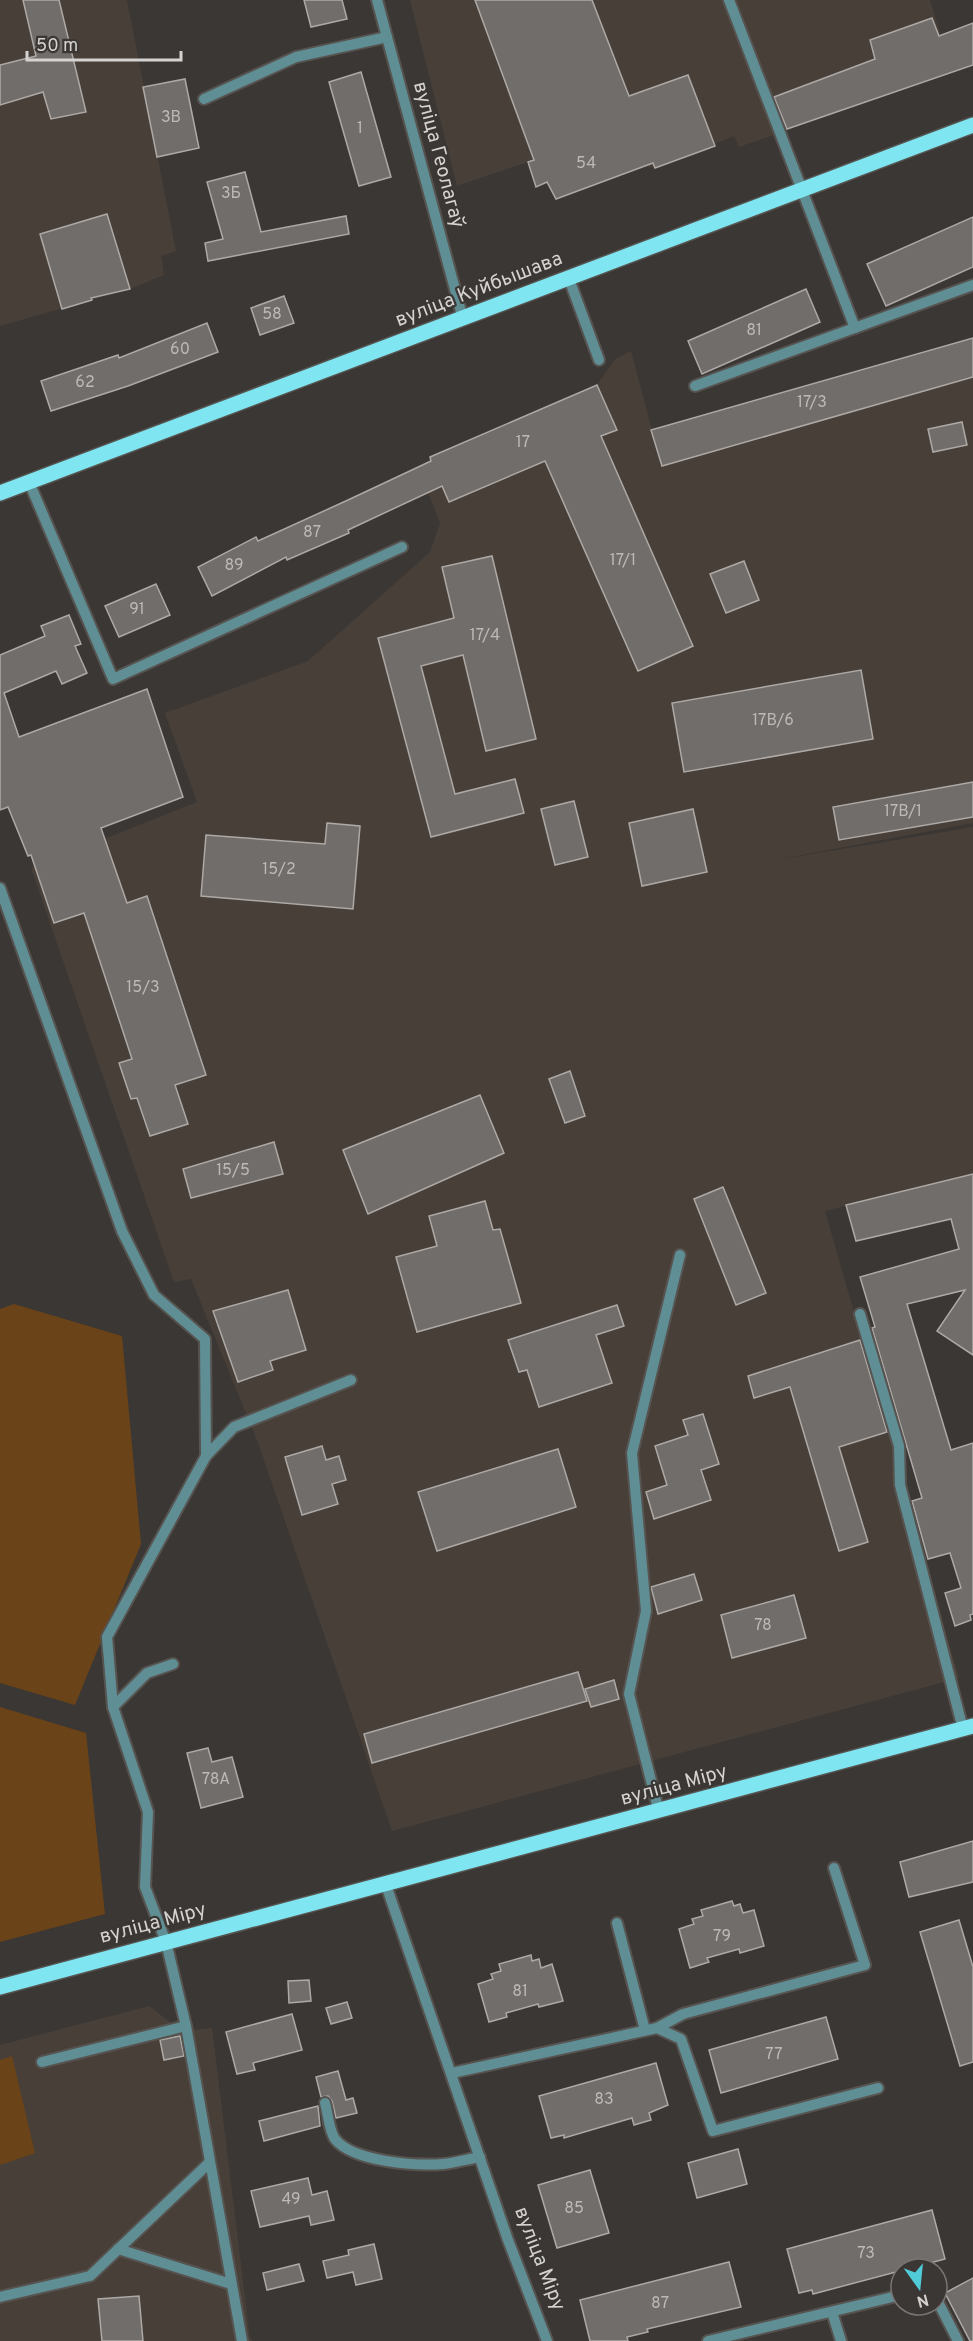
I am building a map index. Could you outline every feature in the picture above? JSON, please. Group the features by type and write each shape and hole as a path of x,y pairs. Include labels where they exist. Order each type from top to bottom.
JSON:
{"main road":[{"name":"вуліца Куйбышава","path":"0,493 802,192 973,125"},
{"name":"вуліца Міру","path":"0,1987 968,1728"}],"street":[{"name":"вуліца Геолагаў","path":"377,0 463,319"},
{"path":"729,0 855,328"},
{"path":"204,99 296,57 387,37"},
{"path":"569,279 599,360"},
{"path":"695,386 973,285"},
{"path":"29,482 113,679 402,548"},
{"path":"0,888 122,1231 154,1295 205,1339 206,1456"},
{"path":"659,1812 629,1694 646,1611 632,1453 680,1255"},
{"path":"860,1314 899,1446 900,1485 968,1728"},
{"path":"242,2341 186,2026 166,1942 145,1887 148,1812 113,1707 107,1637 206,1456 234,1427 351,1380"},
{"path":"113,1707 147,1673 173,1664"},
{"path":"452,2073 657,2028 683,2014 865,1965 834,1868"},
{"name":"вуліца Міру","path":"386,1885 508,2240 548,2341"},
{"path":"617,1923 645,2030"},
{"path":"42,2062 186,2026"},
{"path":"657,2028 681,2039 713,2131 878,2088"},
{"path":"325,2103 334,2139 367,2156 389,2161 443,2164 480,2157"},
{"path":"0,2297 90,2276 209,2163"},
{"path":"118,2249 231,2284"},
{"path":"708,2341 889,2298"},
{"path":"832,2312 841,2341"},
{"path":"946,2317 958,2341"}],"shaded area":[{"path":"0,0 127,0 176,251 161,256 164,275 130,289 0,326"},
{"path":"410,0 930,0 952,72 739,147 734,136 655,168 644,166 556,199 547,182 536,187 528,162 457,186"},
{"path":"973,338 973,823 776,860 973,827 973,1174 825,1211 959,1678 392,1831 258,1443 191,1279 174,1282 31,868 197,802 165,713 308,661 430,552 440,523 425,485 430,457 597,385 615,359 631,351 652,430"},
{"path":"14,1304 122,1336 141,1544 75,1705 0,1683 0,1309"},
{"path":"0,1707 86,1733 105,1914 0,1942"},
{"path":"149,2006 182,2031 212,2028 250,2338 253,2341 0,2341 0,2045"},
{"path":"12,2056 35,2153 0,2165 0,2060"}],"building":[{"path":"23,0 59,0 86,112 51,119 43,92 0,105 0,65 36,56"},
{"path":"304,0 342,0 347,19 311,27"},
{"path":"475,0 592,0 629,96 688,75 715,146 655,168 653,163 556,199 547,182 536,187 528,162 534,160"},
{"path":"932,18 939,36 973,23 973,65 787,129 774,97 875,59 870,40"},
{"path":"361,72 391,177 359,186 329,82"},
{"path":"185,79 199,148 157,157 143,87"},
{"path":"245,172 261,232 346,216 349,234 208,261 205,243 223,239 207,182"},
{"path":"107,214 130,289 91,298 92,300 62,309 40,234"},
{"path":"973,217 973,267 886,306 867,264"},
{"path":"806,289 820,322 702,374 688,341"},
{"path":"284,296 294,323 260,335 251,308"},
{"path":"207,323 218,352 128,386 51,411 41,381 118,355 119,358"},
{"path":"973,338 973,377 662,466 651,430"},
{"path":"597,385 617,430 601,436 693,646 638,671 545,461 449,502 442,486 348,530 349,533 287,560 286,557 212,596 198,567 256,537 258,541 431,461 430,457"},
{"path":"962,422 967,445 933,452 928,429"},
{"path":"492,556 536,739 486,751 463,655 421,666 455,794 515,779 524,813 431,837 378,638 454,618 442,567"},
{"path":"744,561 759,600 726,613 710,574"},
{"path":"156,584 170,615 119,637 105,606"},
{"path":"69,615 81,644 75,646 87,673 62,684 56,671 4,693 19,737 147,689 183,797 101,828 127,903 147,896 206,1075 175,1085 188,1124 150,1136 137,1098 131,1099 119,1063 132,1059 84,913 54,923 31,855 28,856 8,807 0,810 0,655 45,636 41,626"},
{"path":"861,670 873,739 684,772 672,703"},
{"path":"973,782 973,817 839,840 833,807"},
{"path":"574,801 588,857 555,865 541,809"},
{"path":"693,809 707,872 642,886 629,823"},
{"path":"327,823 360,826 353,909 201,896 206,835 325,844"},
{"path":"570,1071 585,1116 565,1123 549,1079"},
{"path":"480,1095 504,1153 368,1214 343,1150"},
{"path":"274,1142 283,1174 191,1198 183,1169"},
{"path":"973,1174 973,1355 937,1331 965,1290 907,1304 951,1450 973,1443 973,1614 970,1615 971,1620 955,1626 945,1593 961,1588 950,1553 928,1559 912,1501 922,1498 872,1328 875,1327 860,1277 959,1249 951,1219 856,1241 846,1205"},
{"path":"723,1187 766,1293 736,1305 694,1199"},
{"path":"485,1201 493,1230 500,1229 521,1303 417,1332 396,1257 437,1246 429,1216"},
{"path":"288,1290 306,1350 270,1361 273,1370 238,1382 213,1311"},
{"path":"617,1305 624,1326 596,1335 612,1383 539,1407 527,1370 519,1372 508,1340"},
{"path":"860,1340 887,1432 839,1447 868,1542 839,1551 790,1387 754,1398 748,1376"},
{"path":"703,1414 719,1464 701,1470 711,1500 654,1519 646,1492 667,1485 655,1446 688,1435 683,1420"},
{"path":"322,1446 326,1460 339,1456 346,1480 332,1484 338,1504 302,1515 285,1457"},
{"path":"558,1449 576,1507 437,1551 418,1492"},
{"path":"694,1574 702,1600 658,1614 651,1587"},
{"path":"794,1595 806,1638 732,1658 721,1615"},
{"path":"578,1672 587,1701 372,1763 364,1734"},
{"path":"614,1680 619,1699 591,1707 585,1689"},
{"path":"208,1748 212,1762 232,1757 243,1797 201,1808 187,1753"},
{"path":"973,1841 973,1882 909,1897 900,1862"},
{"path":"732,1901 734,1906 740,1904 743,1913 754,1910 764,1946 740,1953 739,1949 707,1958 709,1962 690,1968 679,1929 694,1924 692,1919 703,1916 701,1910"},
{"path":"959,1920 973,1967 973,2062 960,2066 920,1932"},
{"path":"531,1955 532,1961 539,1959 541,1968 552,1964 563,2001 539,2007 538,2004 506,2013 507,2017 489,2022 478,1984 493,1979 491,1974 501,1971 499,1964"},
{"path":"309,1980 311,2001 289,2003 288,1981"},
{"path":"347,2002 352,2018 331,2024 326,2008"},
{"path":"292,2014 302,2050 253,2063 255,2070 237,2074 226,2032"},
{"path":"826,2017 838,2059 721,2093 709,2050"},
{"path":"180,2036 184,2056 164,2060 160,2040"},
{"path":"656,2063 668,2105 649,2113 651,2120 634,2125 632,2118 564,2138 564,2135 551,2138 539,2096"},
{"path":"338,2071 346,2100 353,2098 357,2113 336,2118 332,2101 328,2096 321,2097 316,2077"},
{"path":"318,2106 320,2126 264,2141 259,2121"},
{"path":"738,2149 747,2184 697,2198 688,2163"},
{"path":"590,2170 609,2233 557,2248 538,2185"},
{"path":"308,2178 312,2195 327,2191 334,2220 311,2225 309,2216 260,2227 251,2191"},
{"path":"932,2210 944,2257 889,2257 889,2274 813,2294 812,2290 799,2293 787,2249"},
{"path":"374,2244 382,2279 356,2285 353,2272 327,2278 323,2261 349,2255 348,2250"},
{"path":"729,2262 741,2307 647,2329 648,2332 627,2337 628,2341 590,2341 580,2300"},
{"path":"299,2264 304,2281 267,2290 263,2273"},
{"path":"973,2278 973,2341 970,2341 949,2301 949,2291"},
{"path":"139,2296 143,2341 102,2341 98,2299"}]}
